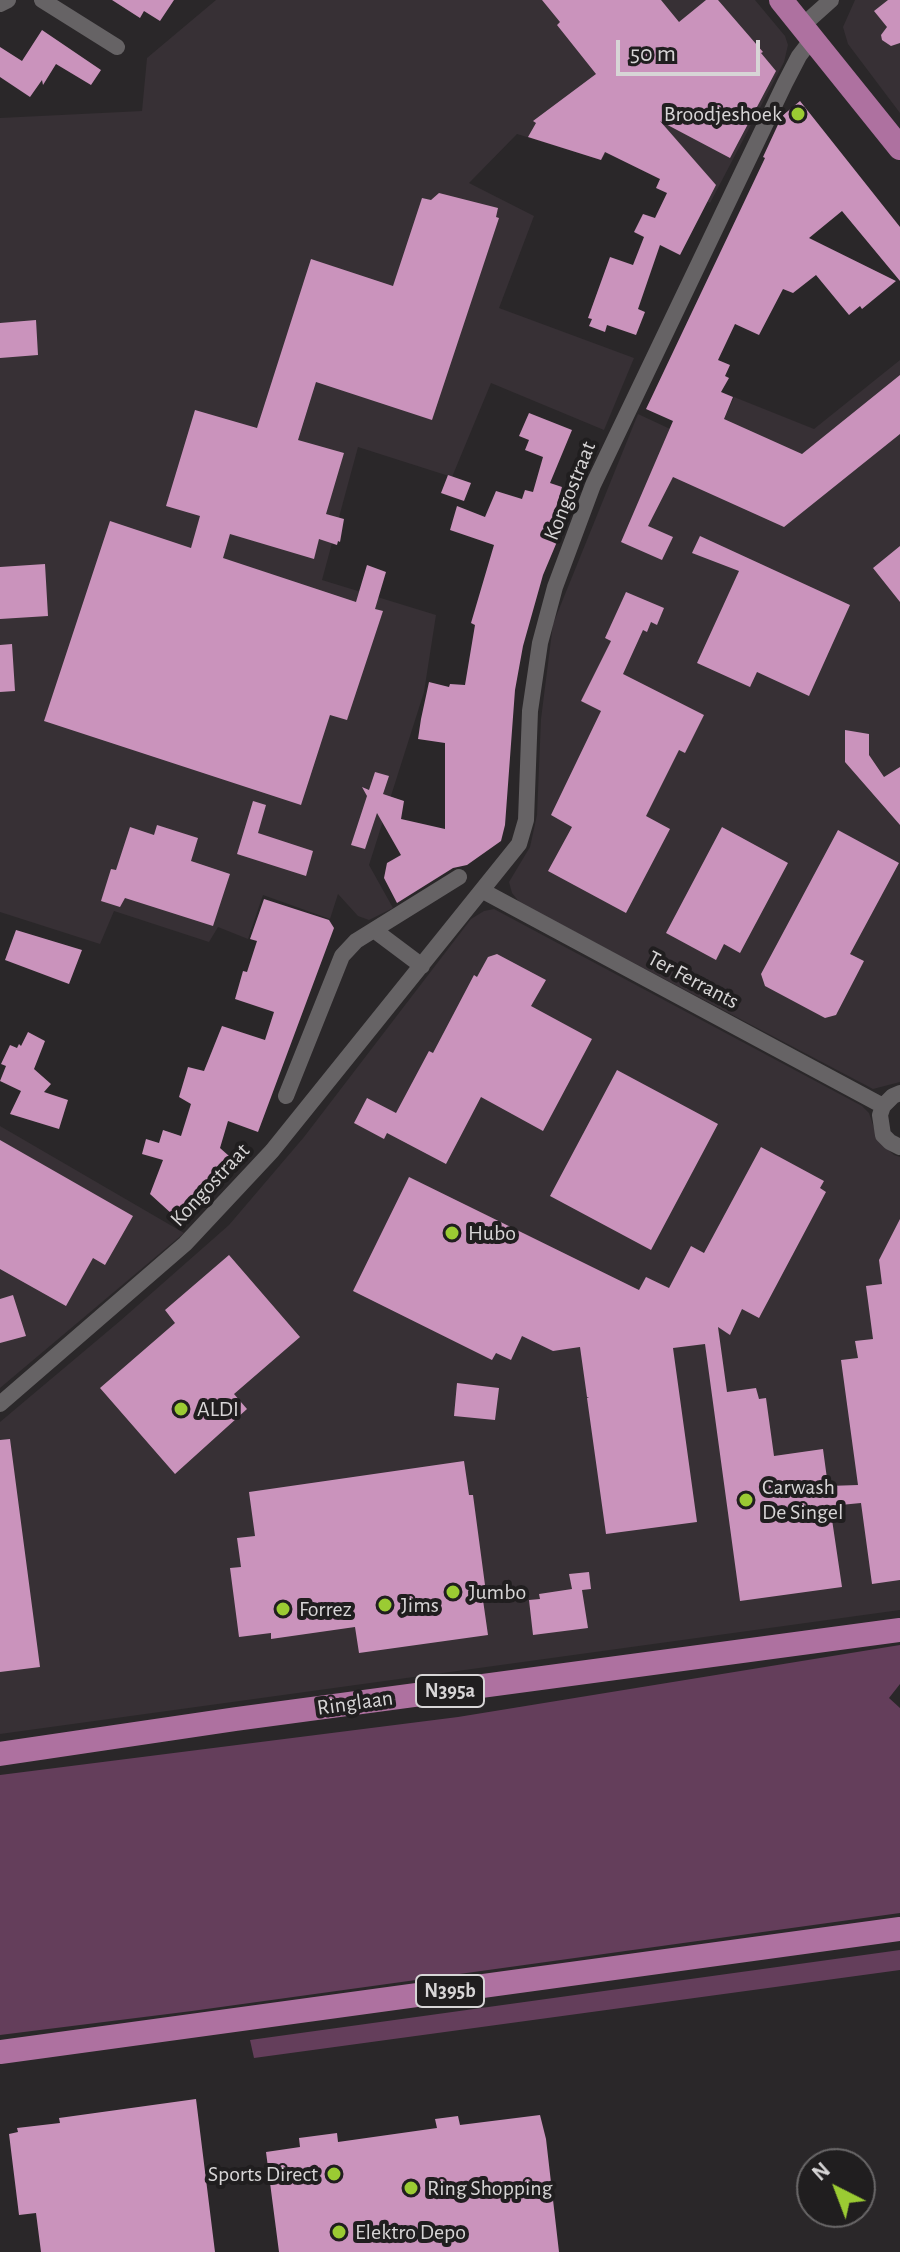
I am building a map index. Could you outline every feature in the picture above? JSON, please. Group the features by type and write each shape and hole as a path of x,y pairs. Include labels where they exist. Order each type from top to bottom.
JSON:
{"main road":[{"path":"781,0 900,148"},
{"name":"Ringlaan","path":"0,1754 900,1630"},
{"name":"N395b","path":"0,2052 900,1929"}],"street":[{"path":"0,4 8,0"},
{"path":"42,0 117,47"},
{"name":"Kongostraat","path":"0,1404 185,1244 272,1151 519,844 526,820 530,711 540,643 555,587 593,485 799,56 807,33 831,0"},
{"path":"286,1096 342,956 356,941 459,877"},
{"name":"Ter Ferrants","path":"483,891 883,1106"},
{"path":"374,930 422,966"},
{"path":"900,1093 883,1106 880,1115 883,1135 900,1147"}],"shaded area":[{"path":"216,0 755,0 785,36 788,45 784,62 710,203 606,153 601,160 517,134 469,183 534,216 499,308 634,358 604,430 491,383 452,477 358,447 322,580 436,615 424,692 369,865 393,908 369,920 358,916 338,894 330,919 263,895 248,939 218,927 209,942 114,911 100,944 0,912 0,118 142,111 147,58"},
{"path":"855,0 900,0 900,113 848,44 843,27"},
{"path":"900,360 900,1082 873,1089 520,903 512,893 509,882 530,847 537,815 541,719 553,624 638,414 711,448 734,397 814,429"},
{"path":"494,909 862,1106 869,1113 878,1140 900,1157 900,1610 0,1734 0,1422 229,1225 304,1137 471,919"},
{"path":"0,1126 184,1233 0,1388"},
{"path":"900,1645 900,1684 889,1698 900,1708 900,1913 0,2035 0,1775 458,1717"},
{"path":"900,1950 900,1970 254,2058 250,2040"}],"building":[{"path":"112,0 174,0 160,21 144,11 140,18"},
{"path":"542,0 661,0 679,22 706,0 718,0 776,71 730,158 660,121 716,185 680,255 660,245 638,309 645,312 636,335 607,325 605,332 589,326 592,319 588,318 610,257 633,265 644,237 634,232 643,214 655,218 667,193 656,188 660,179 605,152 601,160 528,137 536,123 533,121 596,74 557,25 560,22"},
{"path":"888,0 900,0 900,43 891,46 882,40 881,35 887,27 874,11"},
{"path":"42,30 101,70 91,85 56,64 43,85 42,80 30,97 0,77 0,47 22,61"},
{"path":"800,101 900,227 900,281 842,211 809,238 896,281 862,309 860,306 849,315 816,275 793,293 783,289 759,335 735,324 718,360 730,365 725,376 729,378 721,392 733,397 724,419 802,454 900,375 900,434 784,527 673,477 648,526 673,537 662,560 621,542 673,421 646,409 782,116"},
{"path":"439,193 498,208 496,217 499,218 432,420 316,382 298,440 344,453 326,514 344,519 340,542 337,545 319,539 314,559 230,534 223,558 356,602 367,565 386,572 375,609 383,611 347,720 330,715 301,805 44,721 110,521 191,548 200,516 166,506 195,410 257,428 311,259 393,286 422,198 431,200"},
{"path":"36,320 38,355 0,358 0,323"},
{"path":"529,413 572,430 550,483 562,487 552,521 564,525 543,575 523,646 515,690 505,825 501,841 467,865 453,868 397,903 384,878 387,863 401,855 377,813 365,849 351,845 367,796 362,787 369,790 375,772 389,776 383,794 404,801 401,819 445,829 445,743 418,739 421,719 429,682 449,687 450,684 465,685 475,625 471,623 494,545 450,530 457,506 485,517 496,491 522,499 525,490 533,492 543,457 525,450 529,440 519,436"},
{"path":"448,475 471,483 464,501 441,493"},
{"path":"700,536 850,605 809,696 757,672 750,687 697,663 739,571 692,553"},
{"path":"900,546 900,602 873,568"},
{"path":"45,564 48,616 0,619 0,567"},
{"path":"626,592 664,608 657,625 651,622 647,632 643,630 623,674 704,715 685,753 679,750 646,816 670,829 626,913 548,871 572,827 551,815 601,711 581,701 611,641 605,638"},
{"path":"12,644 15,691 0,692 0,645"},
{"path":"845,730 869,734 869,755 884,777 900,767 900,825 845,762"},
{"path":"253,801 266,805 258,833 313,851 306,876 237,854"},
{"path":"157,825 198,838 191,861 230,874 213,926 125,898 120,907 101,901 111,869 116,870 130,827 154,835"},
{"path":"722,827 788,863 740,953 724,944 716,960 666,933"},
{"path":"838,830 899,863 850,954 864,961 836,1015 825,1018 765,986 761,974"},
{"path":"264,899 329,920 334,928 258,1132 228,1121 220,1148 238,1164 184,1225 150,1194 163,1160 142,1154 146,1139 159,1143 163,1130 181,1136 191,1104 179,1097 188,1067 204,1071 222,1026 265,1040 274,1012 235,999 243,971 247,972 257,941 250,939"},
{"path":"16,930 82,950 69,984 5,960"},
{"path":"497,954 546,980 531,1006 592,1039 543,1131 481,1097 446,1164 387,1133 384,1139 354,1123 367,1098 396,1113 429,1051 433,1053 474,975 477,977 488,957"},
{"path":"28,1032 45,1041 34,1069 51,1084 44,1092 68,1100 59,1129 10,1114 21,1091 0,1081 6,1066 1,1064 10,1045 21,1046"},
{"path":"617,1070 718,1124 651,1250 550,1196"},
{"path":"0,1140 133,1216 105,1265 93,1258 66,1306 0,1269"},
{"path":"761,1147 824,1181 820,1188 826,1192 759,1318 742,1309 730,1335 718,1327 727,1392 756,1388 759,1399 766,1398 774,1456 823,1449 828,1486 858,1485 841,1360 858,1358 855,1341 873,1339 866,1286 882,1284 879,1260 900,1219 900,1580 872,1584 861,1503 830,1506 842,1587 740,1601 705,1344 673,1348 697,1522 606,1534 580,1347 553,1351 522,1336 511,1360 496,1353 492,1360 353,1291 409,1177 639,1290 646,1277 669,1288 691,1246 704,1253"},
{"path":"229,1255 300,1337 234,1394 247,1409 175,1474 100,1388 175,1323 165,1310"},
{"path":"13,1295 26,1336 0,1343 0,1299"},
{"path":"457,1383 499,1388 495,1420 454,1416"},
{"path":"10,1439 40,1667 0,1672 0,1440"},
{"path":"464,1461 469,1495 473,1495 487,1600 483,1600 488,1635 359,1653 355,1627 271,1639 271,1633 239,1637 230,1568 241,1567 237,1538 255,1536 249,1492"},
{"path":"589,1572 591,1589 582,1590 588,1628 533,1635 529,1600 540,1599 539,1594 572,1589 569,1574"},
{"path":"196,2099 215,2252 41,2252 36,2213 19,2215 9,2134 18,2132 17,2128 60,2123 59,2118"},
{"name":"Ring Shopping","path":"540,2115 546,2139 559,2252 279,2252 266,2152 300,2147 299,2138 337,2133 338,2142 437,2128 435,2119 458,2116 460,2125"}],"place":[{"name":"Broodjeshoek","path":"798,114"},
{"name":"Hubo","path":"452,1233"},
{"name":"ALDI","path":"181,1409"},
{"name":"Carwash De Singel","path":"746,1500"},
{"name":"Jumbo","path":"453,1592"},
{"name":"Jims","path":"385,1605"},
{"name":"Forrez","path":"283,1609"},
{"name":"Sports Direct","path":"334,2174"},
{"name":"Ring Shopping","path":"411,2188"},
{"name":"Elektro Depo","path":"339,2232"}]}
